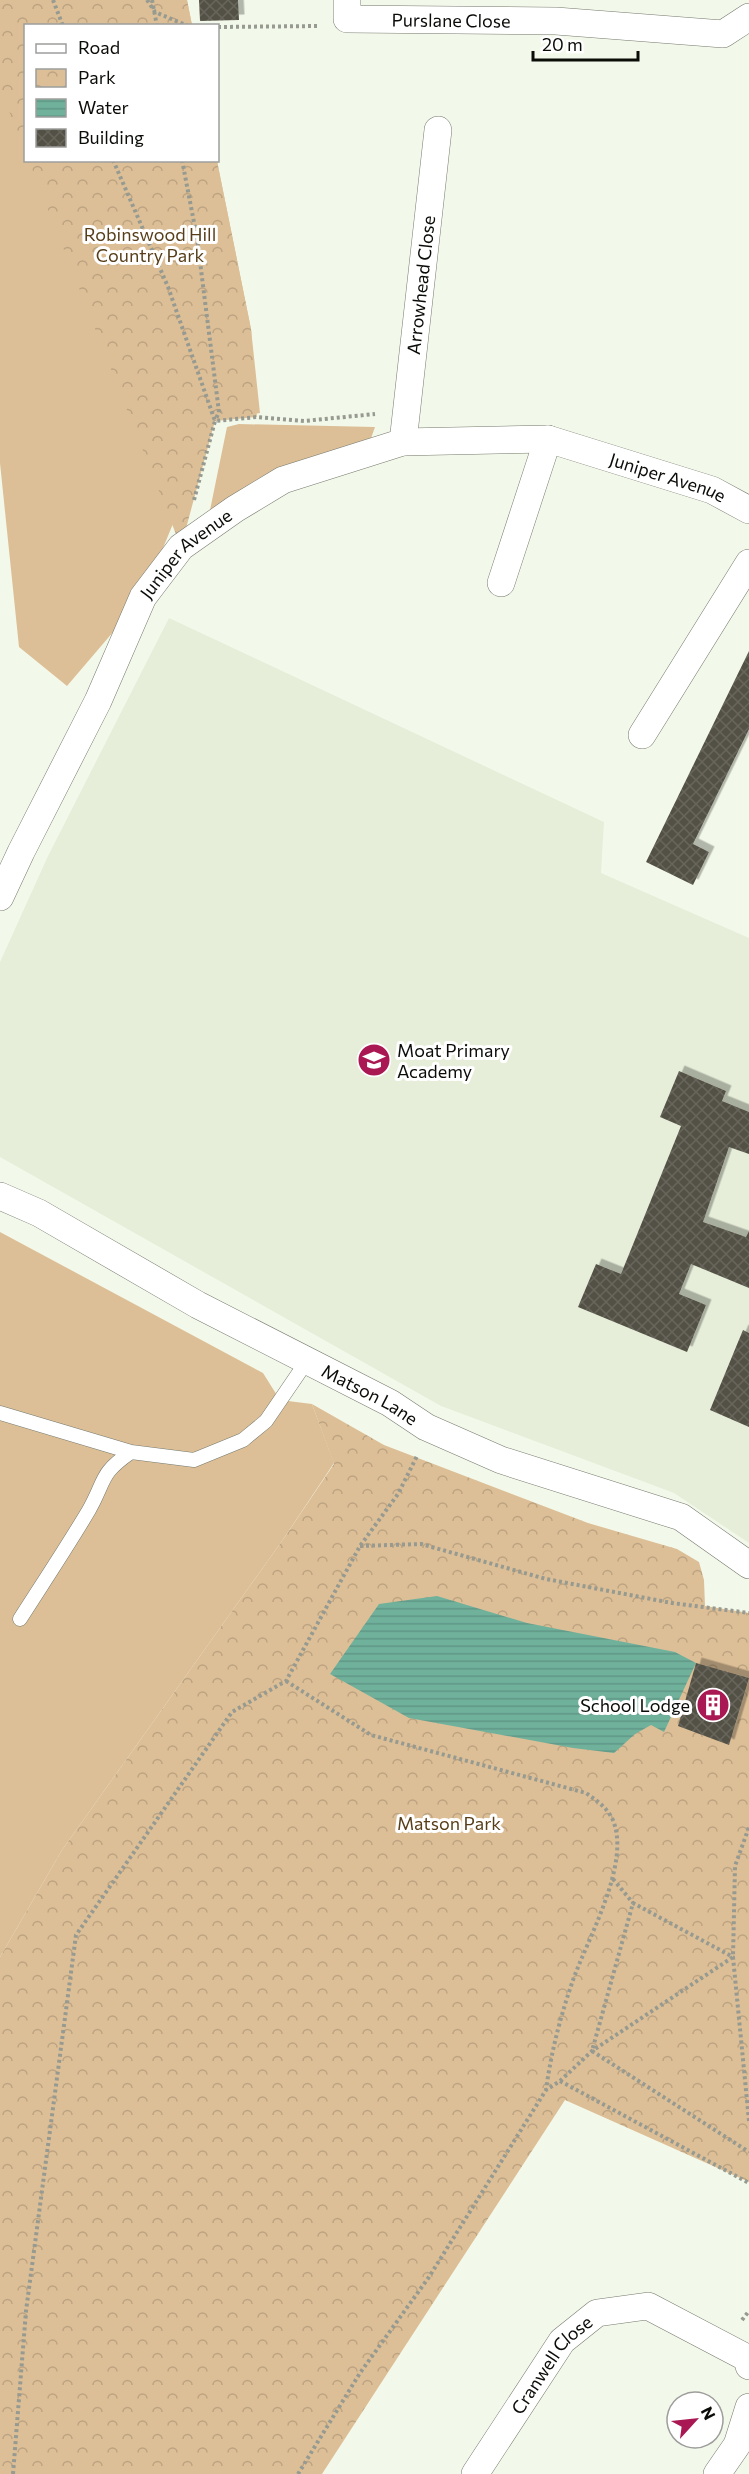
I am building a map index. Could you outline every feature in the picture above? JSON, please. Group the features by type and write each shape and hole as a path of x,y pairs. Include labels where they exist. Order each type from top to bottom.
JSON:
{"street":[{"name":"Purslane Close","path":"347,9 556,21 723,34 749,17"},
{"name":"Arrowhead Close","path":"403,442 438,130"},
{"name":"Juniper Avenue","path":"0,897 10,847 99,701 143,597 181,547 235,509 283,480 403,442 548,440 712,490 749,510"},
{"path":"501,583 548,440"},
{"path":"642,735 749,564"},
{"name":"Matson Lane","path":"0,1196 39,1213 198,1305 390,1403 426,1427 501,1460 681,1517 749,1565"},
{"name":"Cranwell Close","path":"475,2474 562,2341 597,2313 648,2306 747,2358 749,2366"},
{"path":"717,2474 737,2445 749,2407"}],"lane":[{"path":"0,1413 131,1452 194,1460 243,1440 266,1421 307,1361"},
{"path":"20,1619 90,1508 102,1479 112,1465 131,1452"}],"path":[{"path":"53,0 62,24"},
{"path":"147,0 155,12 183,24"},
{"path":"152,0 157,24"},
{"path":"219,27 331,26 347,9"},
{"path":"114,162 168,287 215,421"},
{"path":"181,547 219,412 197,238 182,162"},
{"path":"215,421 257,417 304,421 407,412"},
{"path":"13,2474 26,2312 76,1935 232,1712 286,1681 360,1546 398,1494 416,1458 426,1427"},
{"path":"360,1546 421,1544 546,1580 672,1603 749,1613"},
{"path":"286,1681 371,1735 586,1793 604,1806 612,1818 615,1829 616,1858 613,1880 572,1983 553,2043 546,2090 429,2277 360,2373 298,2474"},
{"path":"749,1827 735,1866 733,1957 749,2121"},
{"path":"613,1880 633,1903 733,1957"},
{"path":"592,2051 633,1903"},
{"path":"546,2090 560,2081 592,2051 733,1957"},
{"path":"592,2051 749,2152"},
{"path":"560,2081 749,2183"}],"shaded area":[{"name":"Moat Primary Academy","path":"169,618 604,822 601,873 749,938 749,1543 674,1493 441,1406 0,1157 0,962 48,856"}],"green space":[{"path":"0,0 187,0 192,24 24,24 24,162 217,162 251,329 260,413 215,421 143,597 67,686 19,647 0,463"},
{"path":"0,0 187,0 192,24 24,24 24,149 0,88"},
{"name":"Robinswood Hill Country Park","path":"29,162 217,162 251,329 257,417 215,421 181,547"},
{"path":"239,424 375,427 369,444 209,515 227,427"},
{"path":"0,1232 263,1373 280,1400 312,1404 334,1463 284,1538 62,1850 0,1957"},
{"name":"Matson Park","path":"312,1404 384,1445 588,1523 677,1549 699,1562 704,1580 705,1606 749,1613 749,2182 565,2100 322,2474 0,2474 0,1957 62,1850 334,1464"}],"water":[{"path":"437,1596 527,1623 675,1652 696,1663 664,1732 651,1725 635,1734 614,1753 573,1748 409,1718 330,1674 379,1604"}],"building":[{"path":"199,0 238,0 239,20 200,21"},
{"path":"749,651 749,729 693,844 709,852 693,885 646,862"},
{"path":"679,1071 726,1091 722,1101 749,1112 749,1154 729,1147 703,1222 746,1237 749,1231 749,1288 691,1264 679,1294 706,1305 687,1352 578,1307 596,1264 621,1274 681,1126 660,1117"},
{"path":"743,1330 749,1333 749,1427 710,1410"},
{"name":"School Lodge","path":"696,1663 749,1678 729,1745 678,1726"}],"place":[{"name":"Moat Primary Academy","path":"374,1060"},
{"name":"School Lodge","path":"713,1705"}]}
